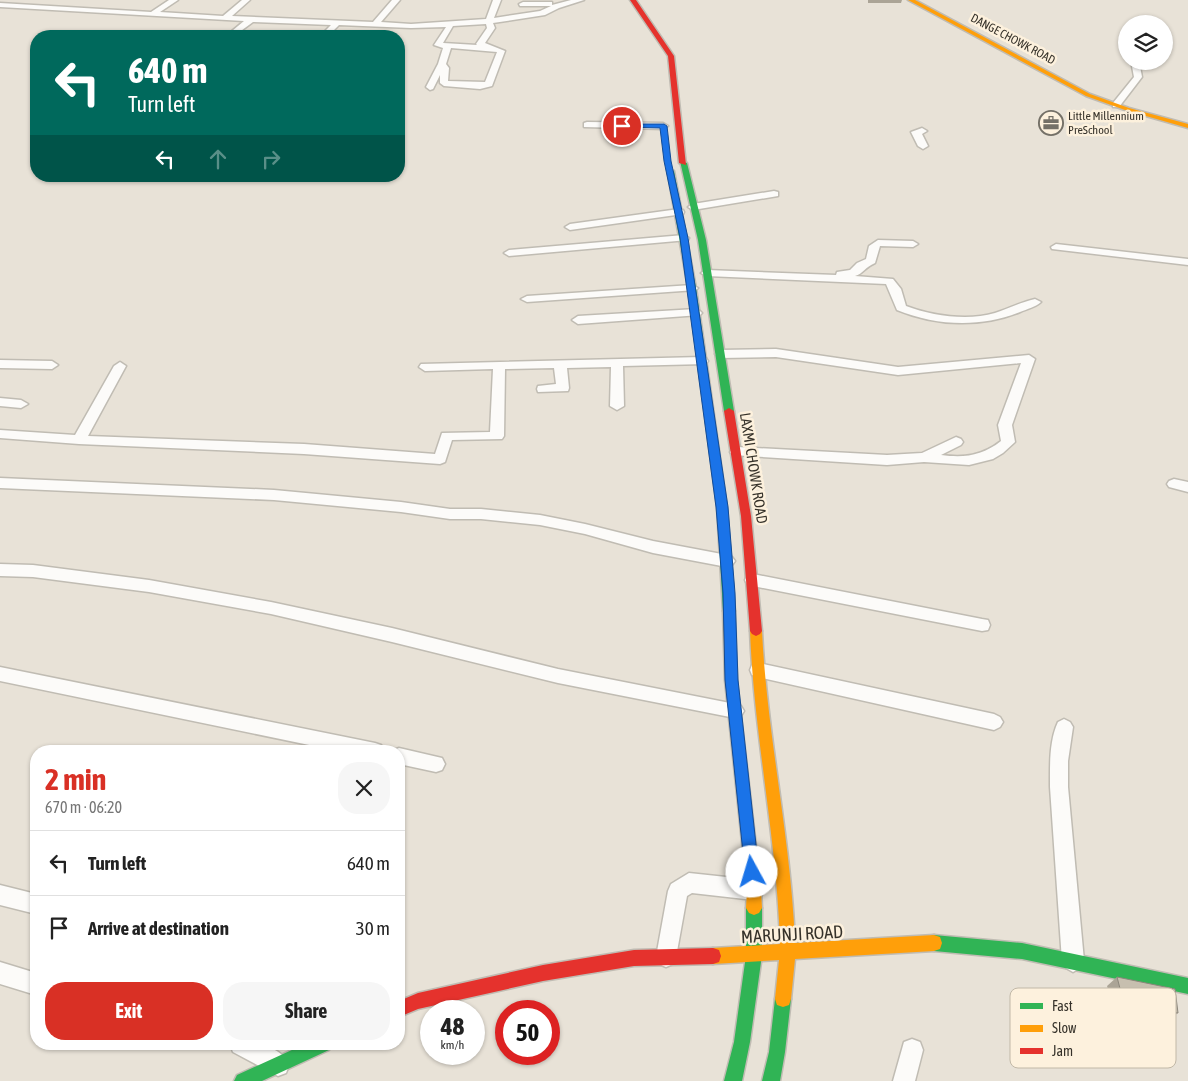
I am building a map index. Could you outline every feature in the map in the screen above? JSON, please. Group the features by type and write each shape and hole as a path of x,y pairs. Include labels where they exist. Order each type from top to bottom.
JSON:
{"main road":[{"name":"DANGE CHOWK ROAD","path":"911,0 1000,45"},
{"name":"DANGE CHOWK ROAD","path":"922,0 1088,96 1188,126"},
{"name":"LAXMI CHOWK ROAD","path":"632,1 657,56"},
{"name":"LAXMI CHOWK ROAD","path":"632,1 671,56 682,160 708,272 737,452 751,558 758,670 786,893 788,953 777,1052 771,1081"},
{"path":"667,161 680,216 696,313 722,507 731,680 754,890 754,955 742,1042 733,1081"},
{"path":"680,216 697,219"},
{"path":"702,361 721,358"},
{"path":"726,558 751,558"},
{"name":"MARUNJI ROAD","path":"405,1002 552,972 634,958 754,955 941,942 1022,951 1188,986"},
{"path":"243,1081 310,1050"}],"street":[{"path":"19,6 28,0"},
{"path":"153,14 174,0"},
{"path":"225,18 246,0"},
{"path":"375,25 396,0"},
{"path":"497,0 489,20 491,28 481,45 503,48"},
{"path":"523,4 561,4 580,0"},
{"path":"105,11 116,4"},
{"path":"0,5 375,25 451,24 489,20 542,13 561,4"},
{"path":"237,30 251,19"},
{"path":"330,30 337,23"},
{"path":"442,64 445,68 444,83 480,86 489,84 501,51 438,45 451,24"},
{"path":"430,87 442,64 448,46"},
{"path":"1116,105 1138,77 1136,70"},
{"path":"587,125 663,125"},
{"path":"922,131 916,132 923,146"},
{"path":"694,207 774,194"},
{"path":"570,227 680,216"},
{"path":"509,253 684,238"},
{"path":"808,276 818,274 854,274 859,271 861,265 871,260 874,246 878,243 913,244"},
{"path":"1056,246 1188,262"},
{"path":"708,272 889,281 895,289 901,308 908,312 944,318 991,318 1035,302"},
{"path":"527,299 692,288"},
{"path":"578,320 696,313"},
{"path":"721,358 776,353 898,371 971,363 1029,360 1005,425 1008,442 996,453 960,463 924,457 887,460 737,452"},
{"path":"425,367 560,366 702,361"},
{"path":"0,364 52,365"},
{"path":"617,364 617,406"},
{"path":"79,440 120,366"},
{"path":"543,389 563,388 560,366"},
{"path":"0,434 79,440 304,449 440,459 448,436 496,436 499,367"},
{"path":"0,402 21,404"},
{"path":"924,457 956,442"},
{"path":"0,483 283,496 401,507 450,514 481,514 540,520 585,529 652,547 726,558"},
{"path":"0,570 33,571 148,586 272,608 392,634 558,676 735,711"},
{"path":"753,580 982,625"},
{"path":"758,670 994,722"},
{"path":"0,674 346,745"},
{"path":"1064,727 1059,761 1059,787 1073,962"},
{"path":"405,757 436,764"},
{"path":"666,957 678,891 689,883 754,890"},
{"path":"0,895 30,902"},
{"path":"0,973 30,982"},
{"path":"252,1050 278,1065"},
{"path":"904,1081 912,1050"}],"building":[{"path":"1117,977 1170,988 1120,988"}],"traffic: fast":[{"path":"683,163 702,240 729,411"},
{"path":"670,171 692,288 722,507 729,611"},
{"path":"733,1081 742,1042 754,955 754,908"},
{"path":"934,943 1022,951 1188,986"},
{"path":"771,1081 777,1052 783,999"},
{"path":"243,1081 310,1050"}],"traffic: slow":[{"path":"911,0 1088,95 1127,109 1188,126"},
{"path":"729,611 731,680 754,890 754,908"},
{"path":"756,631 758,681 786,893 788,953 783,999"},
{"path":"713,956 934,943"}],"traffic: jam":[{"path":"633,0 671,56 683,163"},
{"path":"729,411 746,516 756,631"},
{"path":"405,1006 418,1001 543,973 634,958 713,956"}],"place":[{"name":"Little Millennium PreSchool","path":"1051,123"}],"route":[{"path":"622,126 664,126 667,161 684,238 722,507 729,593 731,680 752,872"}]}
